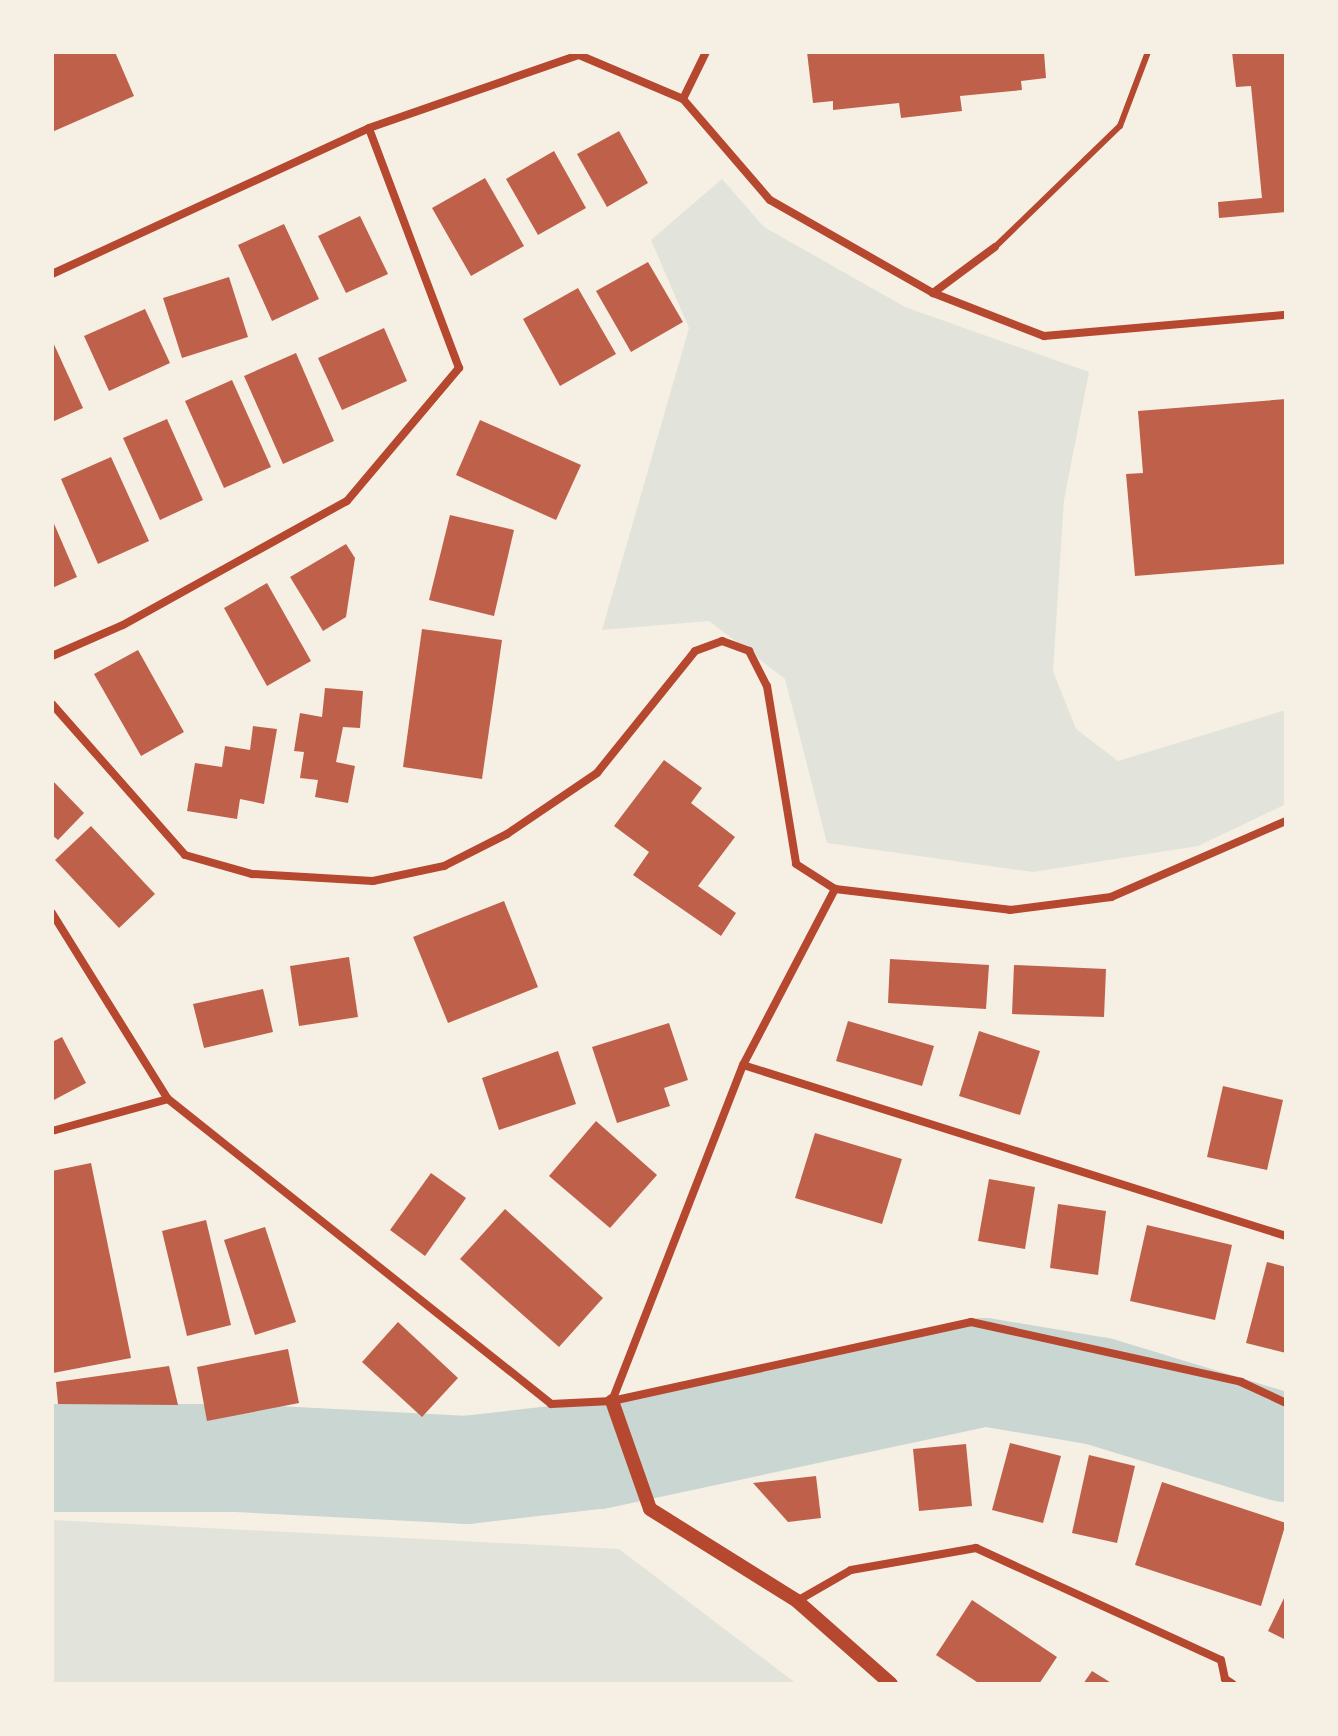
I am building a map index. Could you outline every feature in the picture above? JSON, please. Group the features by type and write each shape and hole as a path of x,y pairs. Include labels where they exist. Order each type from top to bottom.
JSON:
{"street":[{"path":"683,99 706,52"},
{"path":"52,274 369,128 579,55 683,99 770,200 933,293 1044,336 1286,315"},
{"path":"52,656 123,625 347,501 459,368 369,128"},
{"path":"933,293 995,247"},
{"path":"52,704 185,855 252,874 373,881 444,866 507,834 597,773 695,651 722,641 749,651 767,686 796,864 835,889 1010,910 1111,897 1286,821"},
{"path":"835,889 743,1065 612,1401 650,1509 797,1601 891,1684"},
{"path":"52,913 168,1099 551,1404 612,1401 971,1322 1241,1382 1286,1403"},
{"path":"743,1065 1286,1236"},
{"path":"52,1131 168,1099"},
{"path":"797,1601 851,1570 976,1548 1221,1660 1225,1679 1233,1684"}],"lane":[{"path":"995,247 1120,126 1148,52"}],"shaded area":[{"path":"722,179 764,227 905,307 1089,372 1064,500 1053,671 1076,729 1118,761 1286,710 1286,804 1198,846 1033,872 827,843 785,679 709,621 602,630 689,328 651,240"},
{"path":"52,1520 619,1549 797,1684 52,1684"}],"building":[{"path":"52,52 115,52 134,96 52,132"},
{"path":"807,52 1044,52 1046,78 1021,81 1022,90 960,96 962,111 901,118 899,103 833,110 833,101 813,103"},
{"path":"1232,52 1286,52 1286,212 1219,218 1218,202 1262,198 1251,86 1236,87"},
{"path":"619,131 648,183 607,207 577,154"},
{"path":"554,151 586,208 538,235 506,179"},
{"path":"485,178 524,246 471,276 432,208"},
{"path":"360,216 388,274 346,293 318,236"},
{"path":"284,224 319,299 272,321 238,245"},
{"path":"648,262 683,322 631,352 596,291"},
{"path":"229,277 248,337 182,358 163,298"},
{"path":"578,288 616,354 560,386 523,319"},
{"path":"145,309 170,363 109,391 84,336"},
{"path":"384,328 407,381 342,410 318,358"},
{"path":"52,340 83,408 52,422"},
{"path":"296,353 334,441 283,464 244,376"},
{"path":"232,380 271,467 224,488 185,401"},
{"path":"1286,399 1286,564 1135,576 1126,474 1143,473 1138,411"},
{"path":"167,419 203,500 160,520 123,438"},
{"path":"480,420 581,465 556,520 456,475"},
{"path":"111,457 149,541 98,564 61,479"},
{"path":"450,515 514,530 494,616 429,600"},
{"path":"52,519 77,577 52,588"},
{"path":"346,544 355,558 346,617 323,631 290,577"},
{"path":"267,583 311,661 267,686 224,608"},
{"path":"422,629 502,640 482,779 403,767"},
{"path":"138,650 184,732 141,756 94,674"},
{"path":"325,688 363,691 360,728 343,727 336,762 355,766 348,803 315,797 318,780 300,778 304,752 294,751 300,713 322,717"},
{"path":"253,726 277,729 264,804 240,799 237,819 187,811 195,763 222,767 225,746 250,750"},
{"path":"664,760 702,788 691,803 735,837 698,886 736,913 721,936 633,875 649,852 614,826"},
{"path":"52,780 84,813 58,840 52,835"},
{"path":"91,826 155,894 119,928 55,860"},
{"path":"504,901 538,987 448,1023 413,937"},
{"path":"349,957 358,1017 299,1026 290,966"},
{"path":"890,959 989,965 986,1009 888,1003"},
{"path":"1014,965 1106,969 1104,1017 1012,1014"},
{"path":"263,989 273,1032 204,1048 193,1004"},
{"path":"848,1021 934,1046 922,1086 836,1061"},
{"path":"669,1023 688,1080 664,1088 670,1106 617,1123 592,1047"},
{"path":"979,1031 1040,1051 1020,1115 959,1096"},
{"path":"62,1037 86,1083 52,1101 52,1042"},
{"path":"558,1051 576,1104 499,1130 482,1078"},
{"path":"1223,1086 1283,1100 1267,1170 1207,1157"},
{"path":"596,1121 657,1175 610,1228 549,1176"},
{"path":"815,1133 902,1159 882,1224 795,1198"},
{"path":"91,1163 131,1358 53,1373 52,1171"},
{"path":"431,1173 466,1198 425,1256 390,1230"},
{"path":"989,1179 1035,1187 1025,1249 978,1241"},
{"path":"1058,1204 1106,1211 1098,1275 1050,1268"},
{"path":"505,1209 603,1298 559,1347 460,1259"},
{"path":"206,1220 231,1325 187,1336 162,1231"},
{"path":"1147,1225 1232,1245 1215,1320 1130,1301"},
{"path":"265,1227 296,1322 255,1335 224,1240"},
{"path":"1267,1262 1286,1267 1286,1353 1246,1343"},
{"path":"398,1322 458,1378 422,1417 362,1362"},
{"path":"288,1349 299,1403 207,1421 197,1367"},
{"path":"169,1366 178,1405 58,1404 56,1382"},
{"path":"1010,1443 1061,1456 1043,1523 992,1510"},
{"path":"966,1444 972,1506 919,1511 913,1449"},
{"path":"1089,1455 1135,1466 1117,1543 1072,1533"},
{"path":"816,1476 821,1518 788,1522 753,1483"},
{"path":"1162,1482 1286,1523 1261,1606 1135,1565"},
{"path":"1286,1594 1286,1640 1268,1631"},
{"path":"972,1600 1057,1657 1039,1684 980,1684 936,1655"},
{"path":"1092,1671 1113,1684 1083,1684"}],"waterway":[{"path":"52,1458 238,1458 466,1470 598,1455 984,1372 1098,1391 1286,1448"}]}
